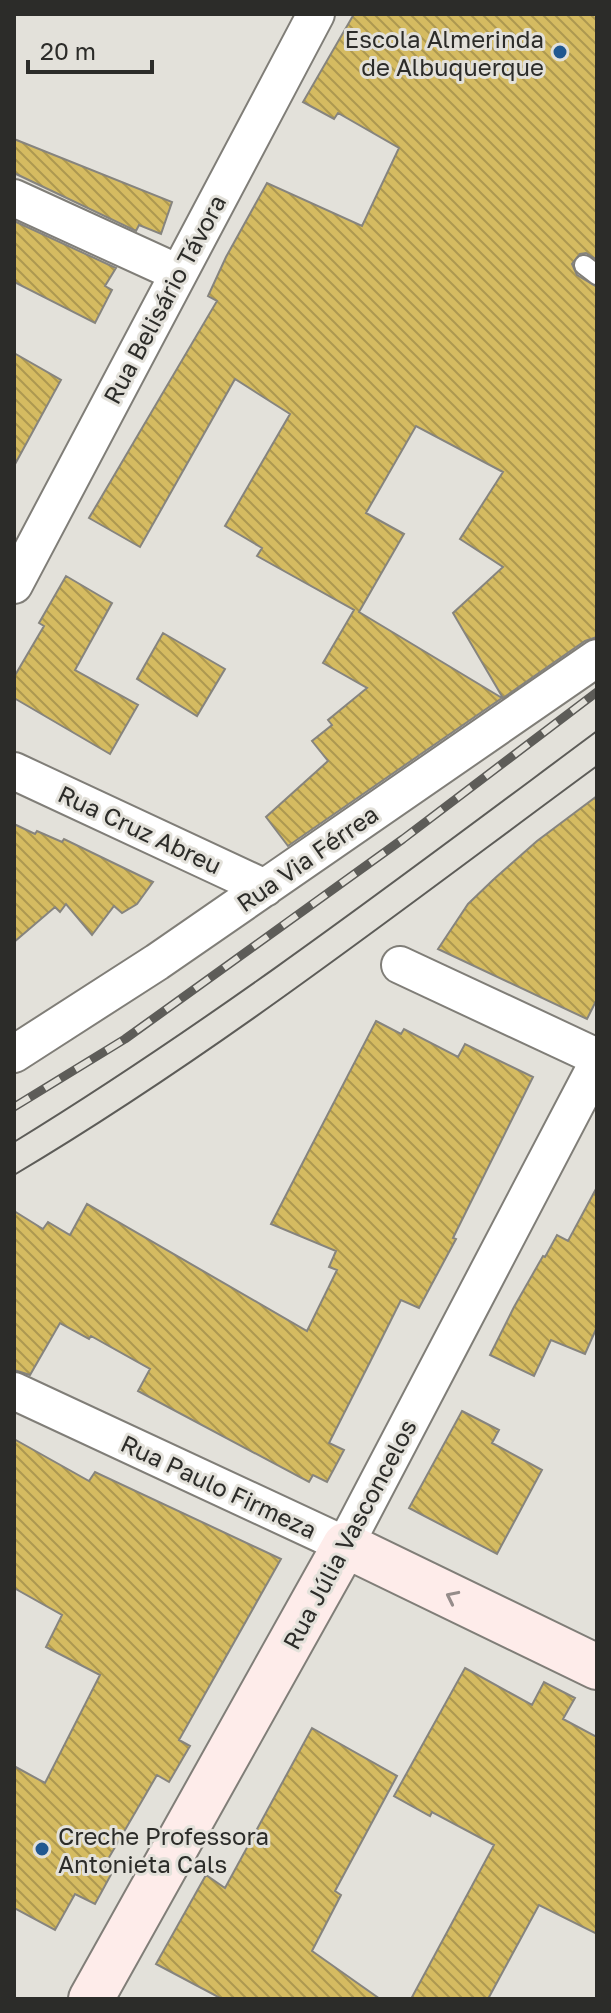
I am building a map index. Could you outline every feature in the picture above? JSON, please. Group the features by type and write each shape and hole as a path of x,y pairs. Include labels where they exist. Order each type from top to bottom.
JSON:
{"street":[{"name":"Rua Belisário Távora","path":"14,585 316,14"},
{"path":"14,198 178,273"},
{"name":"Rua Via Férrea","path":"14,1054 157,962 597,658"},
{"name":"Rua Cruz Abreu","path":"14,771 265,888"},
{"path":"400,965 597,1057"},
{"name":"Rua Júlia Vasconcelos","path":"91,1999 345,1545 597,1064"},
{"name":"Rua Paulo Firmeza","path":"14,1391 345,1545 597,1667"}],"building":[{"path":"354,14 597,14 597,260 586,253 580,254 572,264 577,275 597,287 597,637 585,641 503,698 453,613 503,567 460,539 503,472 416,426 366,513 404,534 359,612 502,698 288,846 266,817 328,761 312,741 332,725 328,720 367,688 323,663 354,610 257,556 262,548 225,526 290,414 235,379 140,547 89,518 217,301 208,296 267,183 362,226 399,148 338,113 334,119 303,102"},
{"path":"14,139 172,202 161,234 139,225 136,231 14,173"},
{"path":"14,221 116,268 105,286 112,290 95,323 14,282"},
{"path":"14,353 61,380 14,466"},
{"path":"66,576 112,603 75,670 138,705 110,754 14,698 14,677 44,626 39,623"},
{"path":"163,633 225,669 197,716 137,679"},
{"path":"597,796 597,999 587,1019 438,949 468,904 537,841"},
{"path":"14,824 35,834 37,831 62,842 64,839 153,882 137,904 122,913 114,906 92,935 66,904 60,912 55,907 14,942"},
{"path":"376,1021 401,1034 404,1029 458,1057 465,1044 533,1077 453,1238 456,1239 419,1308 401,1300 329,1443 344,1450 327,1482 313,1475 309,1482 138,1391 150,1369 91,1336 89,1339 60,1323 30,1375 14,1370 14,1211 43,1229 48,1222 70,1235 87,1204 307,1331 337,1270 329,1267 336,1251 271,1224"},
{"path":"597,1187 597,1327 585,1354 551,1340 534,1376 490,1355 543,1256 557,1235 568,1241"},
{"path":"462,1411 499,1430 492,1443 542,1470 497,1554 409,1508"},
{"path":"14,1439 89,1481 95,1472 281,1559 179,1740 190,1746 169,1782 157,1775 104,1866 113,1871 95,1904 75,1894 55,1930 14,1908 14,1766 45,1783 100,1675 46,1647 62,1615 14,1588"},
{"path":"465,1668 532,1705 544,1682 575,1698 563,1719 597,1737 597,1934 539,1905 488,1999 411,1999 494,1845 394,1796"},
{"path":"312,1728 397,1776 335,1891 341,1895 312,1951 380,1999 222,1999 156,1964 206,1875 225,1888"}],"tram line":[{"path":"14,1142 237,995 597,731"},
{"path":"14,1175 237,1030 597,766"}],"railway":[{"path":"14,1107 125,1039 403,839 597,692"}],"place":[{"name":"Escola Almerinda de Albuquerque","path":"560,52"},
{"name":"Creche Professora Antonieta Cals","path":"42,1849"}]}
